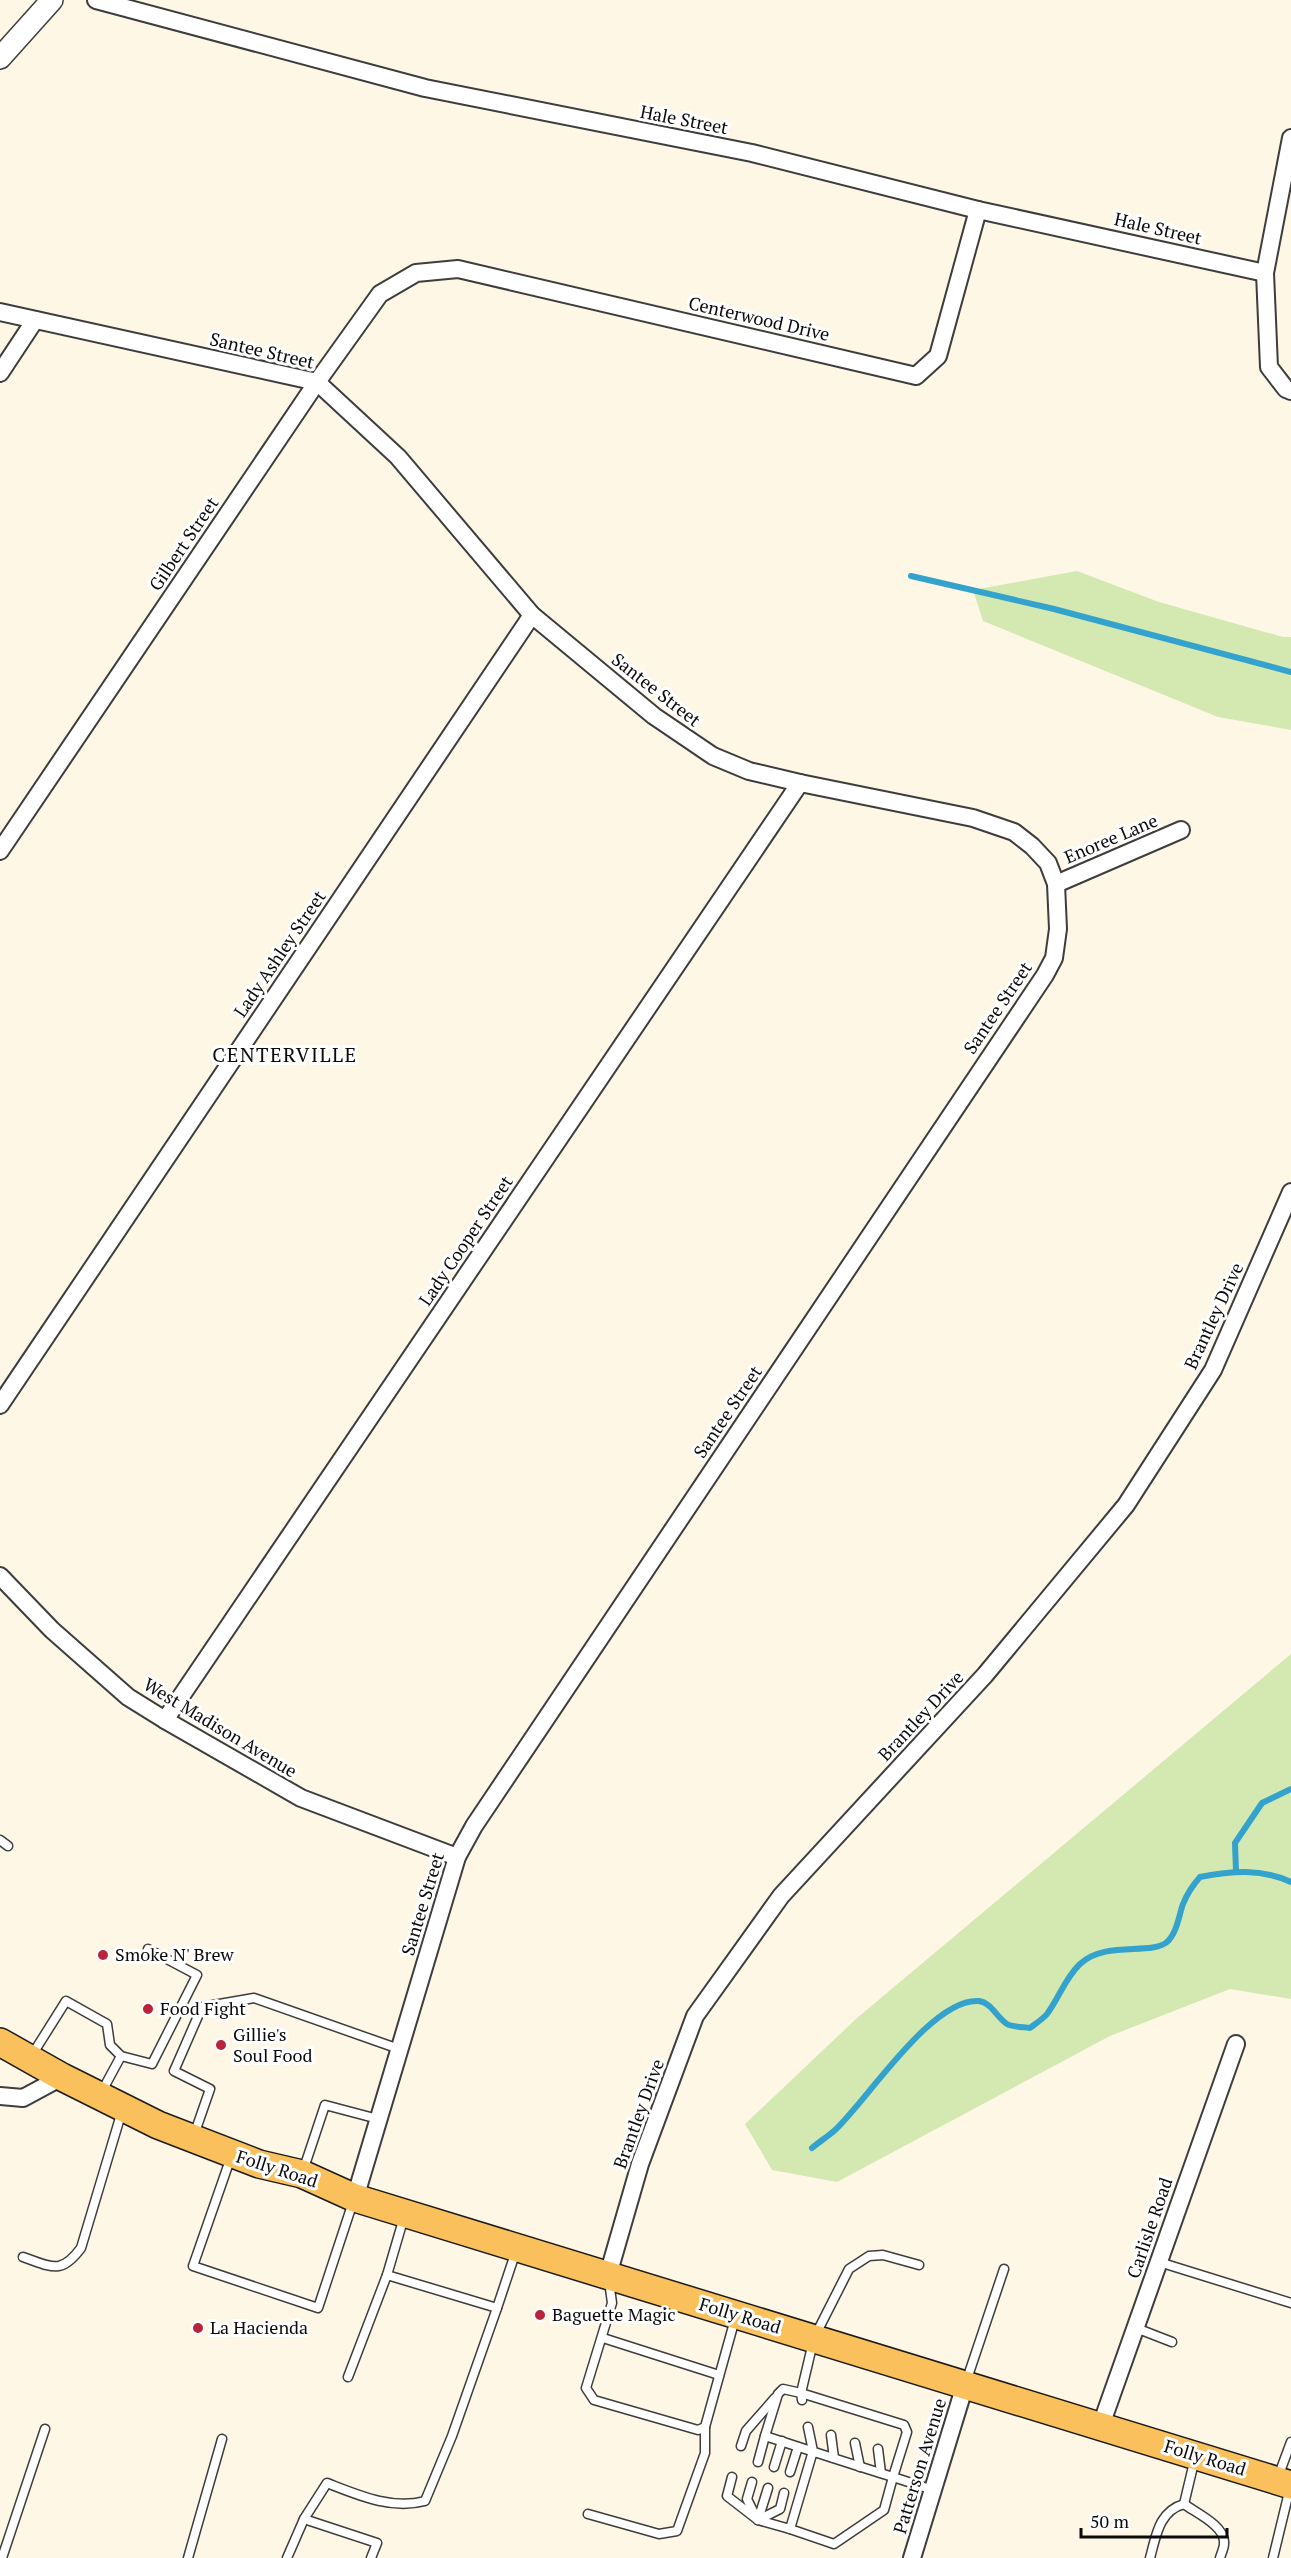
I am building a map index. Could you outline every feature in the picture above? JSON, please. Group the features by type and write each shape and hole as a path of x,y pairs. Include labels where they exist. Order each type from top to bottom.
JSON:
{"main road":[{"name":"Folly Road","path":"0,2042 29,2060 111,2102 192,2138 259,2164 302,2174 355,2198 1286,2483"}],"street":[{"path":"0,58 52,0"},
{"name":"Hale Street","path":"96,0 425,88 752,153 978,210 1265,273"},
{"path":"1291,138 1265,273 1269,367 1286,389 1291,391"},
{"name":"Centerwood Drive","path":"416,273 458,269 916,376 938,357 978,210"},
{"path":"1278,210 1291,221"},
{"name":"Gilbert Street","path":"0,851 317,382 381,294 416,273"},
{"name":"Santee Street","path":"0,312 317,382 398,457 532,615 654,716 713,756 748,771 973,818 1014,832 1048,863 1056,884 1058,929 1054,958 1045,975 487,1806 457,1857 355,2198"},
{"path":"0,373 35,320"},
{"name":"Lady Ashley Street","path":"0,1405 532,615"},
{"name":"Lady Cooper Street","path":"165,1720 800,783"},
{"name":"Enoree Lane","path":"1056,884 1181,830"},
{"name":"Brantley Drive","path":"609,2275 640,2164 695,2016 781,1896 986,1675 1126,1505 1213,1370 1291,1192"},
{"name":"West Madison Avenue","path":"0,1576 52,1630 128,1696 165,1720 301,1798 457,1857"},
{"name":"Carlisle Road","path":"1101,2425 1236,2044"},
{"path":"0,2096 23,2098 62,2077"},
{"name":"Patterson Avenue","path":"912,2558 965,2385"}],"lane":[{"path":"0,1840 8,1846"},
{"path":"29,2060 66,2001 107,2024 110,2045 121,2056 152,2064 197,1975 148,1949"},
{"path":"192,2138 210,2089 174,2071 202,2007 254,1998 399,2049"},
{"path":"22,2257 48,2266 63,2266 71,2262 81,2248 121,2056"},
{"path":"302,2174 325,2105 378,2119"},
{"path":"232,2154 193,2266 318,2308 355,2198"},
{"path":"348,2377 387,2275 405,2213"},
{"path":"287,2558 304,2519 327,2483 369,2499 408,2505 424,2501 453,2436 517,2248"},
{"path":"801,2397 814,2338 849,2269 869,2256 883,2256 919,2265"},
{"path":"1159,2262 1291,2303"},
{"path":"965,2385 1004,2269"},
{"path":"387,2275 497,2308"},
{"path":"609,2275 612,2303 586,2388 594,2400 698,2430 705,2427"},
{"path":"588,2514 659,2535 677,2531 705,2453 705,2427 736,2314"},
{"path":"1136,2328 1172,2342"},
{"path":"603,2338 719,2375"},
{"path":"732,2476 727,2496 758,2520 834,2544 884,2510 907,2432 904,2425 850,2412 783,2389 746,2431 741,2446"},
{"path":"758,2462 778,2394"},
{"path":"790,2529 813,2451 808,2427"},
{"path":"2,2558 45,2429"},
{"path":"831,2435 834,2458"},
{"path":"765,2436 933,2490"},
{"path":"188,2558 222,2439"},
{"path":"774,2467 782,2441"},
{"path":"855,2442 860,2467"},
{"path":"1273,2558 1291,2442"},
{"path":"790,2472 798,2447"},
{"path":"878,2449 881,2473"},
{"path":"1184,2504 1196,2455"},
{"path":"752,2482 747,2499 758,2520"},
{"path":"758,2520 768,2488"},
{"path":"758,2520 780,2509 784,2493"},
{"path":"1150,2558 1164,2516 1176,2506 1184,2504 1211,2522 1223,2536 1225,2543 1220,2558"},
{"path":"304,2519 377,2543 371,2558"}],"green space":[{"path":"1077,571 1159,602 1283,637 1291,637 1291,730 1218,717 983,621 973,590"},
{"path":"1291,1654 1291,1999 1230,1989 1110,2036 837,2182 772,2170 745,2124 857,2018"}],"waterway":[{"path":"911,576 1054,609 1291,672"},
{"path":"1236,1871 1235,1843 1262,1803 1291,1789"},
{"path":"812,2148 834,2131 921,2033 941,2016 961,2004 984,2002 1007,2024 1030,2028 1047,2014 1070,1975 1080,1964 1091,1957 1102,1952 1150,1948 1167,1942 1175,1929 1186,1897 1200,1877 1246,1872 1268,1874 1291,1882"}],"place":[{"name":"Smoke N' Brew","path":"103,1955"},
{"name":"Food Fight","path":"148,2009"},
{"name":"Gillie's Soul Food","path":"221,2045"},
{"name":"Baguette Magic","path":"540,2315"},
{"name":"La Hacienda","path":"198,2328"}],"district":[{"name":"CENTERVILLE","path":"285,1055"}]}
